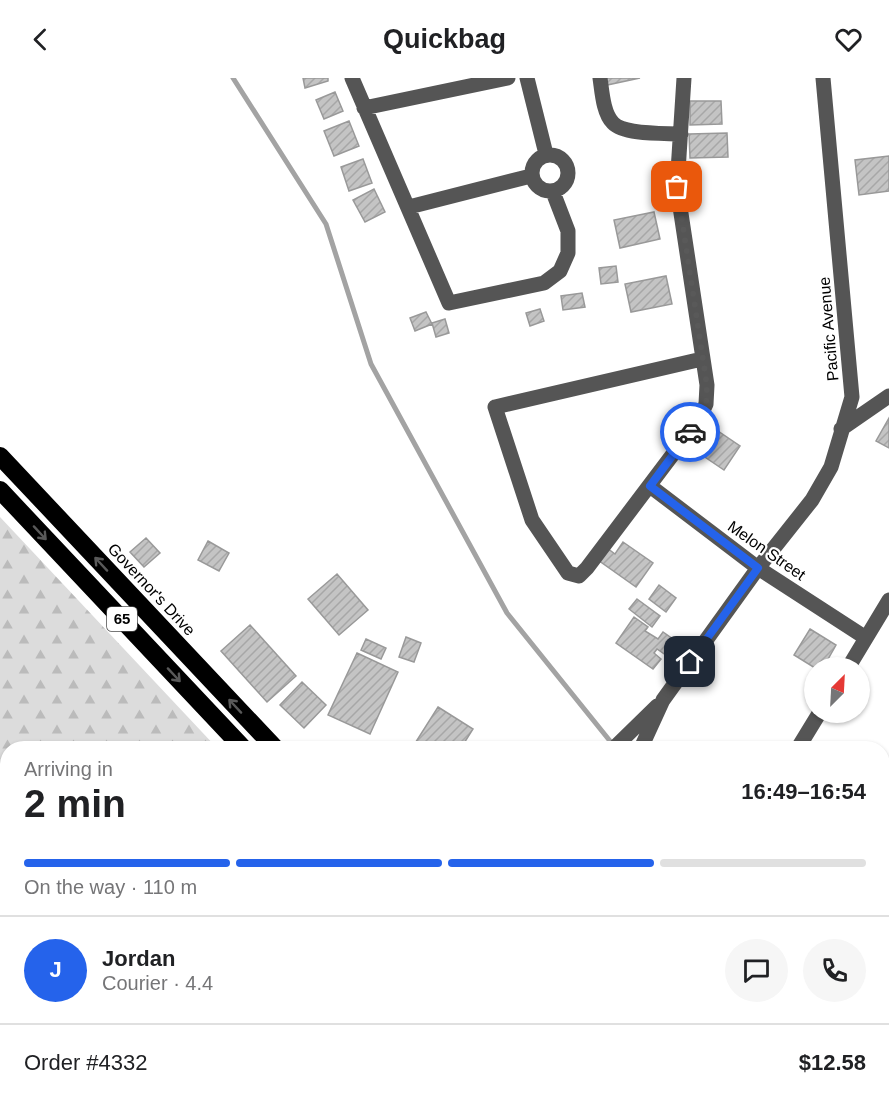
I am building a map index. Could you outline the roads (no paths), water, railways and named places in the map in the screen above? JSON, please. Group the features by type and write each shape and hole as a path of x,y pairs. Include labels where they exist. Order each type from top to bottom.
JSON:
{"highway":[{"name":"Governor's Drive","path":"0,456 268,741"},
{"name":"65","path":"0,490 236,741"}],"street":[{"path":"352,78 449,303 544,284 560,271 568,252 568,231 553,192"},
{"path":"364,108 508,78"},
{"path":"527,78 546,154"},
{"path":"600,78 607,113 613,123 624,130 681,134"},
{"path":"684,78 677,187 707,386 706,404 698,421 587,568 579,576 568,573 532,520 495,407 702,359"},
{"name":"Pacific Avenue","path":"621,741 663,700 758,568 812,500 831,467 852,397 851,366 823,78"},
{"path":"546,154 560,157 568,170 565,184 553,192 539,189 531,176 534,162 546,154"},
{"path":"409,207 531,176"},
{"path":"841,429 889,396"},
{"name":"Melon Street","path":"650,486 758,568 866,638"},
{"path":"855,657 889,600"},
{"name":"Pacific Avenue","path":"644,741 663,700"},
{"path":"802,741 813,723"}],"waterway":[{"path":"233,78 326,224 371,364 507,613 610,741"}]}
